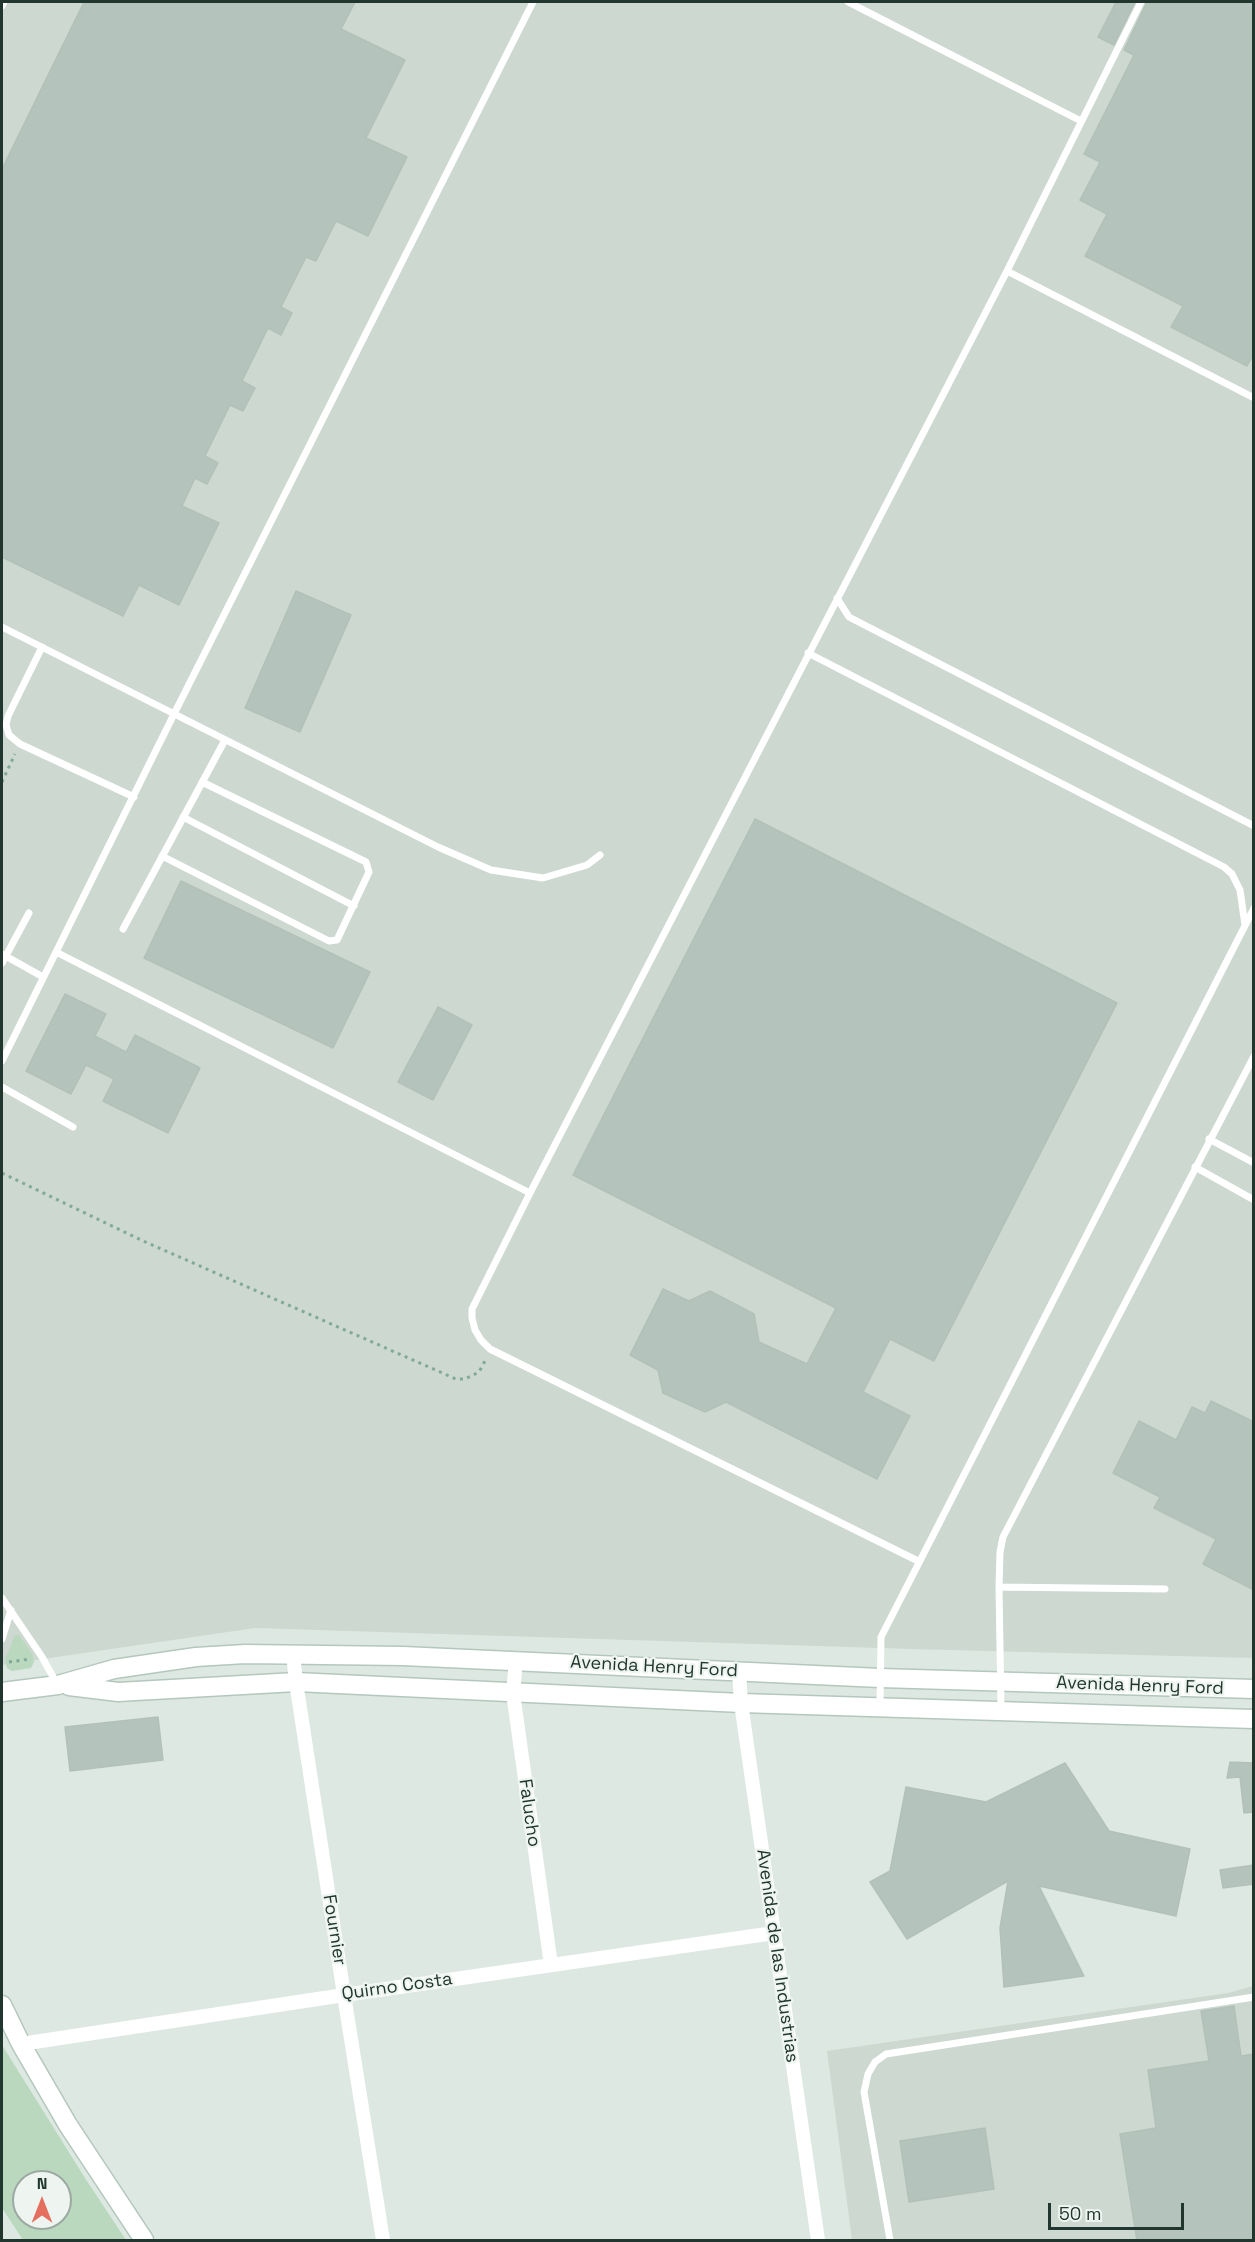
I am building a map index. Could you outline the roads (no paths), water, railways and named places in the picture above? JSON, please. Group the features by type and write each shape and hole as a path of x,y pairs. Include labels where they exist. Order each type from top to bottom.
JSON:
{"main road":[{"name":"Avenida Henry Ford","path":"2,1692 58,1685 114,1669 196,1657 245,1654 403,1656 880,1678 1254,1689"},
{"name":"Avenida Henry Ford","path":"58,1685 118,1692 296,1682 741,1703 1254,1719"},
{"path":"2,2005 21,2044 68,2125 144,2241"}],"street":[{"name":"Fournier","path":"293,1654 383,2241"},
{"name":"Falucho","path":"516,1661 513,1693 550,1965"},
{"name":"Avenida de las Industrias","path":"739,1671 741,1703 818,2241"},
{"name":"Quirno Costa","path":"21,2044 774,1933"}],"lane":[{"path":"2,6 4,2"},
{"path":"2,1061 533,2"},
{"path":"848,2 1081,120"},
{"path":"918,1561 490,1349 475,1330 472,1309 808,653 1007,271 1141,2"},
{"path":"1007,271 1254,398"},
{"path":"837,598 849,617 1254,826"},
{"path":"2,627 438,847 491,870 543,878 587,865 600,855"},
{"path":"42,647 8,716 6,725 9,735 20,744 134,797"},
{"path":"808,653 1224,867 1232,874 1240,890 1245,925"},
{"path":"123,929 225,740"},
{"path":"162,855 329,941 338,939 369,872 366,862 202,782"},
{"path":"183,817 354,906"},
{"path":"880,1707 880,1637 1254,908"},
{"path":"29,913 3,958 44,977"},
{"path":"56,952 530,1193"},
{"path":"1001,1711 999,1587 1003,1537 1254,1056"},
{"path":"2,1087 73,1127"},
{"path":"1209,1140 1254,1163"},
{"path":"1195,1167 1254,1200"},
{"path":"999,1587 1165,1589"},
{"path":"2,1598 58,1685"},
{"path":"2,1639 11,1610"},
{"path":"890,2241 864,2092 868,2074 875,2062 886,2054 1254,1997"}]}
